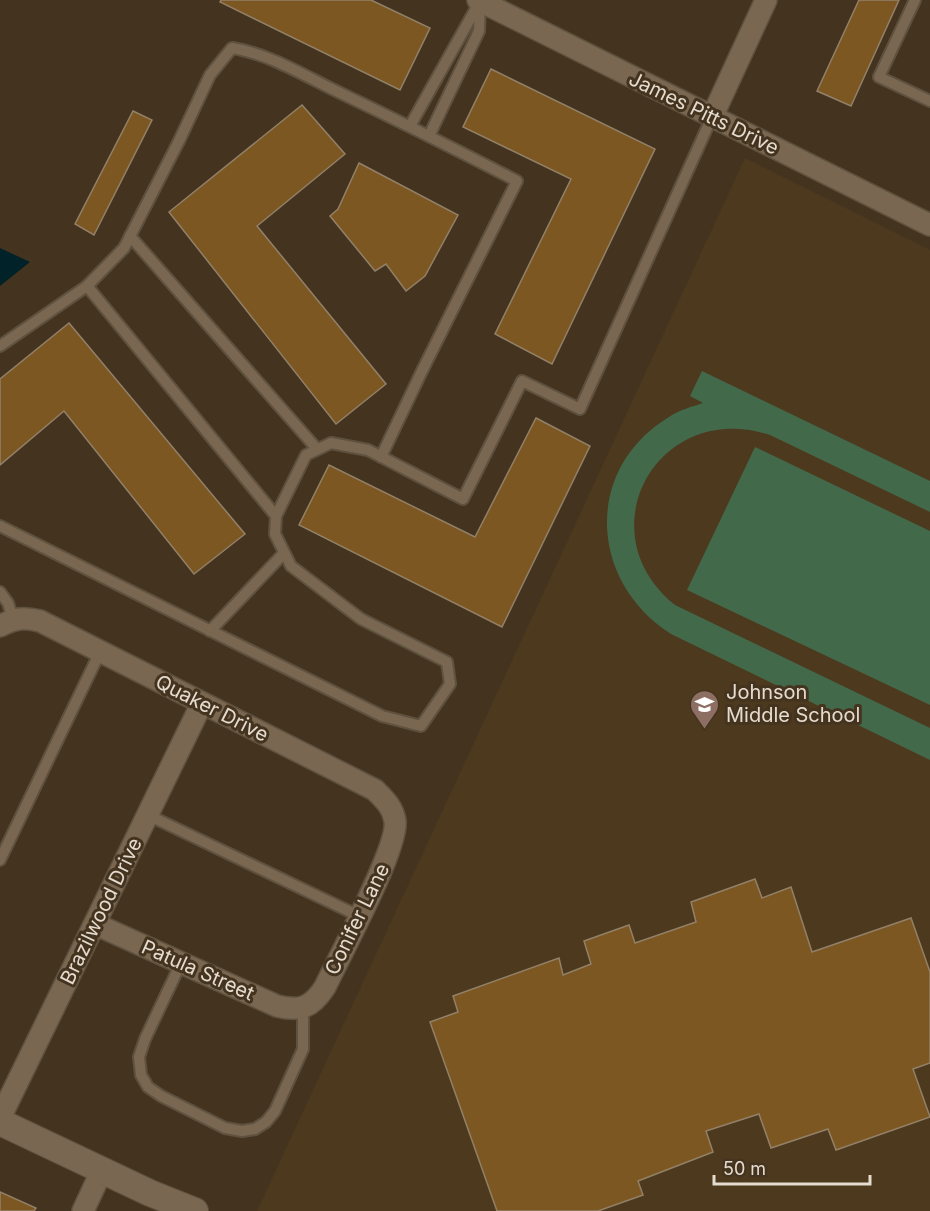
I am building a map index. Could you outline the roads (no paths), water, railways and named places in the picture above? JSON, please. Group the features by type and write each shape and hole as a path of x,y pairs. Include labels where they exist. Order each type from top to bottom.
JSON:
{"street":[{"name":"James Pitts Drive","path":"480,0 930,225"},
{"path":"712,117 766,0"},
{"name":"Quaker Drive","path":"7,623 25,618 40,621 375,790 389,804 395,821"},
{"name":"Brazilwood Drive","path":"0,1120 202,703"},
{"name":"Conifer Lane","path":"303,1008 316,1000 325,987 388,855 395,821"},
{"name":"Patula Street","path":"95,924 277,1006 290,1010 303,1008"},
{"path":"0,1120 150,1193 195,1211"},
{"path":"83,1211 102,1170"}],"lane":[{"path":"410,126 480,0"},
{"path":"429,136 479,31 480,0"},
{"path":"915,0 879,77 930,101"},
{"path":"0,346 87,286 124,248 210,75 232,48 246,50 290,68 410,126 517,181 381,457"},
{"path":"0,526 382,716 421,726 450,684 447,662 361,619 291,566 275,534 276,516 306,455 331,443 368,450 463,499 522,381 580,408 712,117"},
{"path":"130,236 317,449"},
{"path":"87,286 276,516"},
{"path":"210,631 284,553"},
{"path":"0,592 8,603 7,623"},
{"path":"0,860 100,651"},
{"path":"148,815 359,915"},
{"path":"180,963 145,1039 140,1057 141,1075 148,1087 160,1096 225,1128 242,1131 255,1129 266,1122 275,1111 303,1049 303,1008"}],"water":[{"path":"0,248 30,262 0,286"}],"place":[{"name":"Johnson Middle School","path":"705,730"}]}
